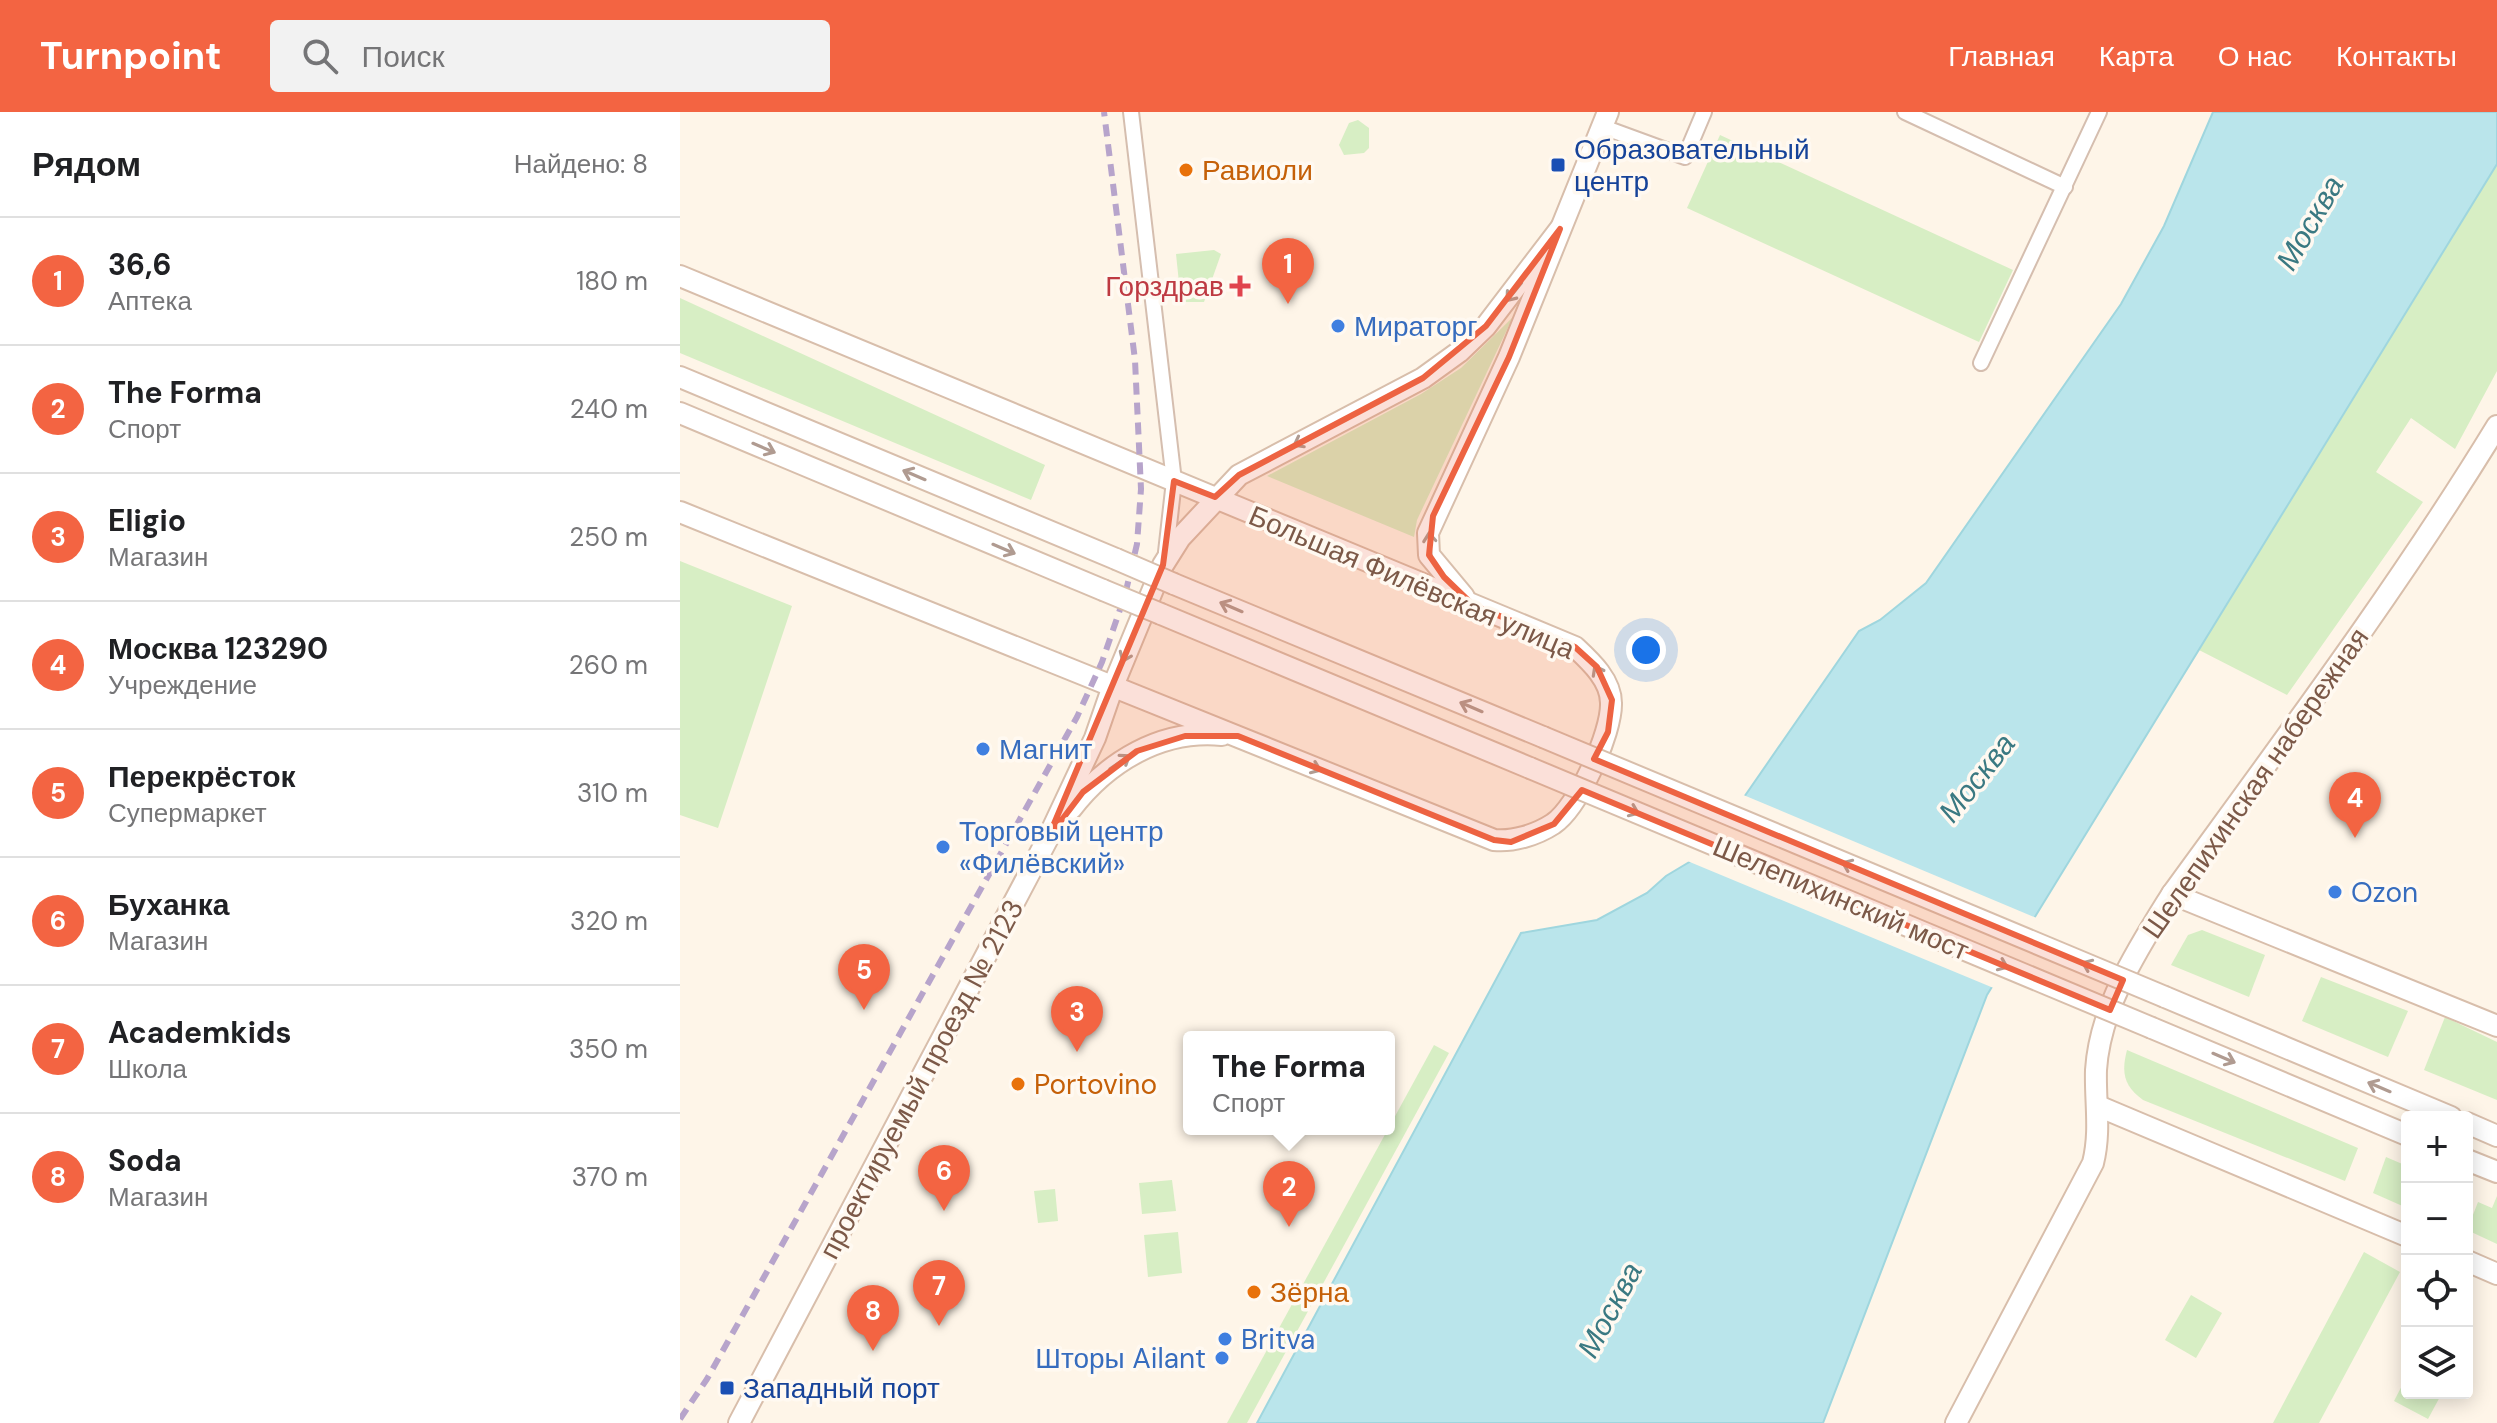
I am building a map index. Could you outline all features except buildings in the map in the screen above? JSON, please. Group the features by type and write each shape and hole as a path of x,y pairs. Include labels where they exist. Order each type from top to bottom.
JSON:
{"street":[{"path":"1131,112 1174,481 1163,565"},
{"path":"1473,605 1444,577 1429,555 1428,533 1509,357 1605,119 1685,157 1704,112"},
{"path":"1905,112 2065,187"},
{"path":"1981,363 2099,112"},
{"name":"проектируемый проезд № 2123","path":"739,1423 1048,838 1095,738 1163,565 1215,497 1239,475 1423,378 1459,352 1486,326 1560,229"},
{"name":"Большая Филёвская улица","path":"680,276 1575,647 1597,667 1612,700 1608,732 1575,799 1554,824 1511,842 1494,840 680,512"},
{"name":"Шелепихинский мост","path":"680,377 2437,1111"},
{"name":"Шелепихинский мост","path":"686,416 2401,1132"},
{"name":"Шелепихинская набережная","path":"1956,1423 2093,1163 2099,1141 2096,1072 2108,1015 2127,971 2172,894 2343,660 2443,514 2497,426"},
{"path":"1048,838 1083,792 1137,751 1185,736 1238,736"},
{"path":"2172,894 2497,1026"},
{"path":"2098,1106 2401,1233"},
{"path":"2473,1126 2497,1136"},
{"path":"2473,1162 2497,1172"},
{"path":"2473,1264 2497,1274"}],"highlighted area":[{"path":"1560,229 1509,357 1433,516 1429,555 1444,577 1473,605 1575,647 1597,667 1612,700 1608,732 1594,759 2123,980 2110,1010 1582,790 1554,824 1511,842 1494,840 1238,736 1185,736 1137,751 1083,792 1048,838 1163,565 1174,481 1215,497 1239,475 1423,378 1486,326"}],"green space":[{"path":"1358,120 1369,128 1369,148 1364,153 1344,155 1339,145 1349,123"},
{"path":"1720,135 2013,270 1979,342 1687,208"},
{"path":"2497,164 2497,371 2455,449 2411,418 2376,472 2423,502 2287,695 2199,650"},
{"path":"1214,250 1221,254 1204,302 1181,302 1176,254"},
{"path":"680,298 1045,465 1031,500 680,353"},
{"path":"1513,317 1417,520 1414,537 1267,476 1421,394 1461,368"},
{"path":"680,561 792,606 718,828 680,815"},
{"path":"2202,930 2265,955 2249,997 2171,965 2188,935"},
{"path":"2321,977 2408,1011 2388,1057 2302,1021"},
{"path":"2445,1017 2497,1042 2497,1100 2424,1070"},
{"path":"1434,1045 1449,1053 1247,1423 1227,1423 1385,1135 1395,1135 1395,1116"},
{"path":"2127,1050 2358,1148 2345,1181 2143,1100 2132,1090 2126,1078 2124,1066"},
{"path":"2386,1157 2401,1163 2401,1205 2373,1193"},
{"path":"1172,1180 1176,1211 1142,1214 1139,1183"},
{"path":"1055,1189 1058,1221 1038,1223 1034,1191"},
{"path":"2497,1196 2497,1244 2473,1233 2473,1215 2478,1202 2492,1208"},
{"path":"1178,1232 1182,1273 1148,1277 1144,1235"},
{"path":"2364,1252 2400,1272 2319,1423 2273,1423"},
{"path":"2191,1295 2222,1313 2196,1358 2165,1340"},
{"path":"2401,1388 2401,1399 2439,1399 2428,1419 2394,1401"}],"water":[{"name":"Москва","path":"2213,112 2497,112 2497,164 1987,995 1823,1423 1257,1423 1521,933 1597,920 1647,893 1666,876 1706,852 1859,631 1880,620 1926,583 2121,304 2164,226"}],"pier":[{"path":"1741,794 2039,919 1996,989 1685,860 1703,849"}],"railway":[{"path":"680,1419 707,1379 1077,717 1102,662 1125,595 1137,544 1141,489 1135,360 1104,112"}],"place":[{"name":"Образовательный центр","path":"1558,165"},
{"name":"Равиоли","path":"1186,170"},
{"name":"Горздрав","path":"1240,286"},
{"name":"36,6","path":"1288,304"},
{"name":"Мираторг","path":"1338,326"},
{"name":"Магнит","path":"983,749"},
{"name":"Москва 123290","path":"2355,838"},
{"name":"Торговый центр «Филёвский»","path":"943,847"},
{"name":"Ozon","path":"2335,892"},
{"name":"Перекрёсток","path":"864,1010"},
{"name":"Eligio","path":"1077,1052"},
{"name":"Portovino","path":"1018,1084"},
{"name":"Буханка","path":"944,1211"},
{"name":"The Forma","path":"1289,1227"},
{"name":"Зёрна","path":"1254,1292"},
{"name":"Academkids","path":"939,1326"},
{"name":"Britva","path":"1225,1339"},
{"name":"Soda","path":"873,1351"},
{"name":"Шторы Ailant","path":"1222,1358"},
{"name":"Западный порт","path":"727,1388"}]}
